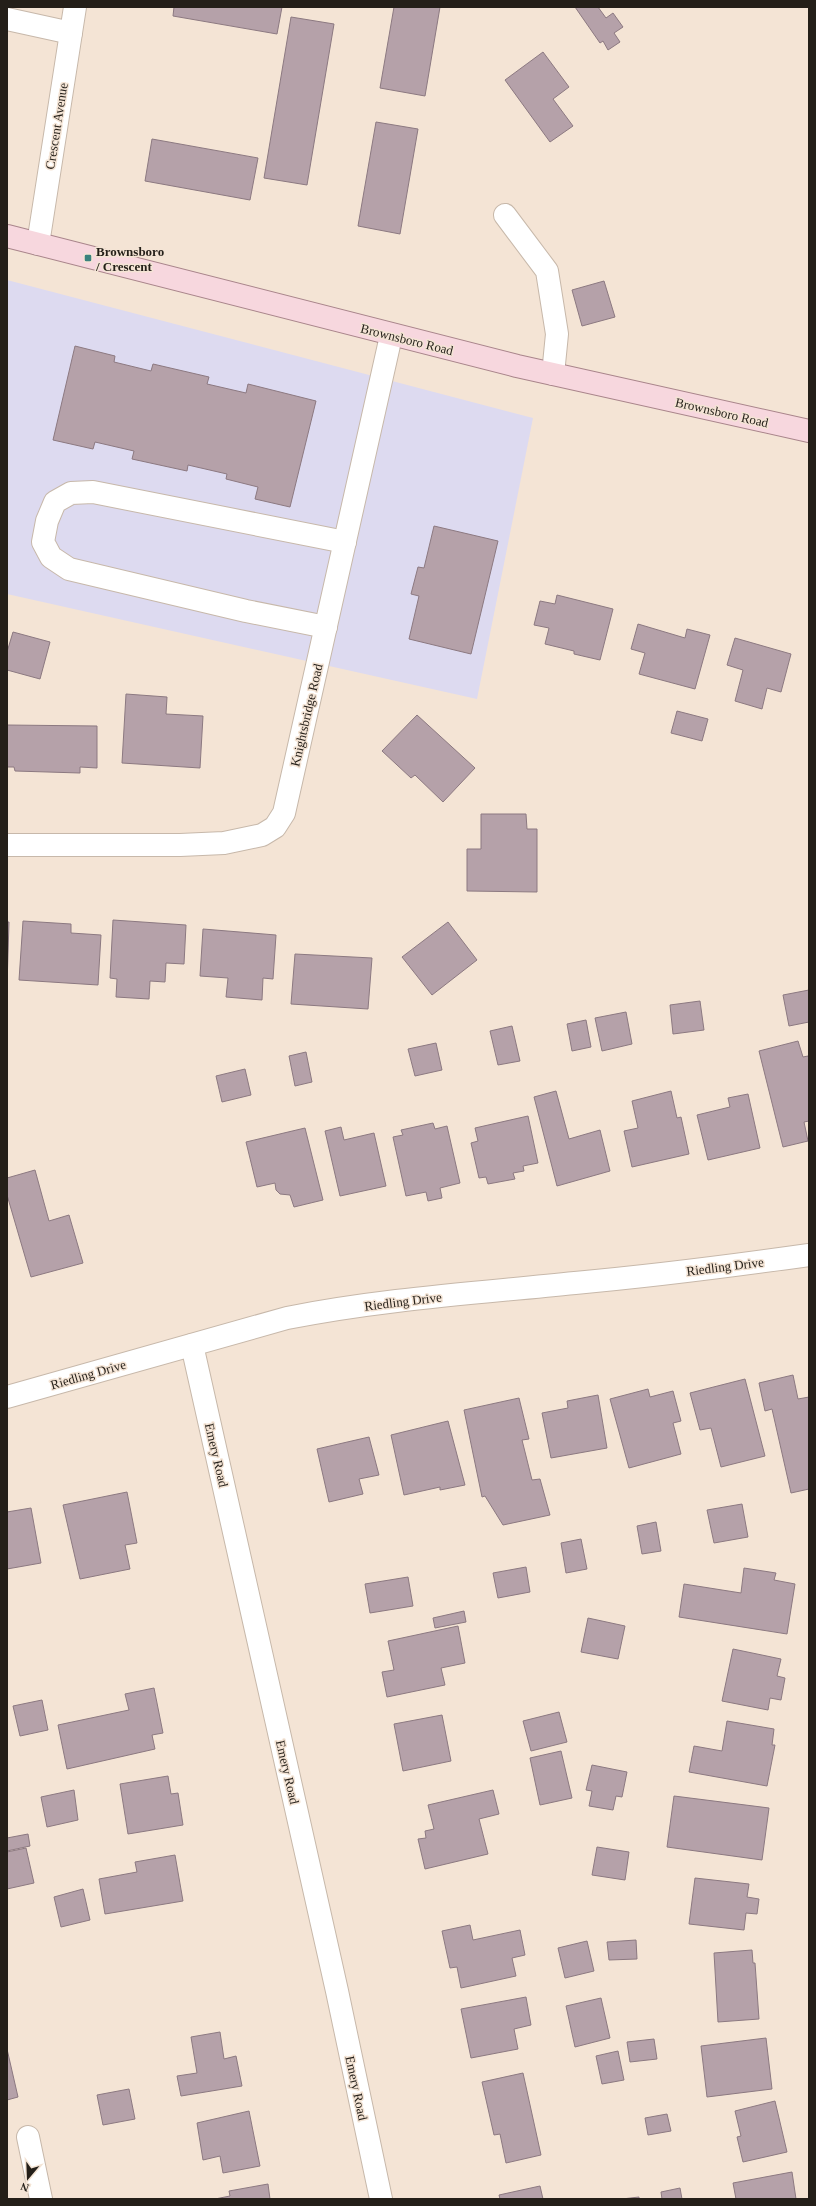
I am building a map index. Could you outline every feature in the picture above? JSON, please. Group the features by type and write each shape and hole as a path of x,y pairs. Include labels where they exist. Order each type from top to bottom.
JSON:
{"main road":[{"name":"Brownsboro Road","path":"7,236 391,336 809,431"}],"street":[{"name":"Crescent Avenue","path":"38,244 75,7"},
{"path":"7,19 71,33"},
{"path":"505,215 547,271 554,303 557,334 553,374"},
{"name":"Knightsbridge Road","path":"7,844 202,844 224,842 262,835 275,827 284,813 391,336"},
{"path":"326,627 246,611 69,569 51,557 43,542 47,521 55,502 70,493 93,492 345,542"},
{"name":"Riedling Drive","path":"7,1397 287,1318 314,1313 429,1297 666,1273 809,1255"},
{"name":"Emery Road","path":"192,1345 333,1975 381,2199"},
{"path":"28,2137 41,2199"}],"shaded area":[{"path":"7,280 533,418 477,699 7,594"}],"building":[{"path":"174,7 282,7 277,34 173,16"},
{"path":"394,7 440,7 425,96 380,88"},
{"path":"575,7 598,7 606,18 613,13 623,27 614,33 620,42 608,50 603,41 600,43"},
{"path":"291,17 334,24 307,185 264,178"},
{"path":"543,52 569,87 553,99 573,126 550,142 505,80"},
{"path":"376,122 418,129 400,234 358,226"},
{"path":"152,139 258,158 250,200 145,181"},
{"path":"604,281 615,317 582,326 572,290"},
{"path":"75,346 115,356 114,362 151,371 153,364 209,377 207,384 246,393 248,384 316,401 290,507 255,499 258,487 226,479 227,474 188,465 187,471 132,459 134,451 95,442 93,449 53,440"},
{"path":"434,526 498,541 471,654 409,639 419,596 411,594 418,567 424,568"},
{"path":"557,595 613,609 600,660 574,654 574,651 545,644 549,628 534,625 540,601 555,604"},
{"path":"638,624 685,638 687,629 710,635 695,689 639,674 645,653 631,649"},
{"path":"13,632 50,642 40,679 7,670 7,652"},
{"path":"735,638 791,654 781,692 767,688 762,709 735,701 743,670 727,665"},
{"path":"126,694 167,697 166,714 203,716 200,768 122,763"},
{"path":"677,711 708,719 702,741 671,733"},
{"path":"417,715 475,768 443,802 415,775 411,778 382,751"},
{"path":"7,725 97,726 97,768 80,767 80,773 15,771 14,767 7,767"},
{"path":"481,814 526,814 527,829 537,829 537,892 467,891 467,849 481,849"},
{"path":"113,920 186,925 184,964 166,963 165,982 150,981 149,999 116,997 117,979 110,978"},
{"path":"23,921 71,924 71,933 101,935 98,985 19,980"},
{"path":"7,922 9,922 7,985"},
{"path":"448,922 477,960 432,995 402,957"},
{"path":"203,929 276,935 273,979 263,978 262,1000 226,997 228,978 200,976"},
{"path":"295,954 372,958 368,1009 291,1004"},
{"path":"809,990 809,1022 789,1026 783,995"},
{"path":"700,1001 704,1030 673,1034 670,1005"},
{"path":"626,1012 632,1044 602,1051 595,1018"},
{"path":"586,1020 591,1047 572,1051 567,1024"},
{"path":"512,1026 520,1061 498,1065 490,1031"},
{"path":"798,1041 803,1057 808,1056 809,1058 809,1121 804,1122 808,1141 783,1147 759,1051"},
{"path":"436,1043 442,1070 415,1076 408,1049"},
{"path":"306,1052 312,1082 295,1086 289,1056"},
{"path":"245,1069 251,1095 222,1102 216,1076"},
{"path":"556,1091 569,1139 600,1130 610,1171 557,1186 534,1097"},
{"path":"671,1091 677,1118 681,1117 689,1154 632,1167 624,1131 638,1128 632,1101"},
{"path":"748,1094 760,1148 708,1160 697,1115 730,1107 728,1098"},
{"path":"528,1116 538,1163 523,1166 524,1171 513,1173 515,1179 488,1184 486,1177 479,1178 471,1143 478,1141 475,1128"},
{"path":"433,1123 435,1129 447,1126 460,1183 440,1188 442,1198 428,1201 426,1192 406,1196 393,1137 403,1135 401,1130"},
{"path":"341,1127 344,1140 374,1133 386,1186 340,1196 325,1131"},
{"path":"305,1128 323,1200 294,1207 290,1195 280,1194 276,1190 275,1183 257,1187 246,1142"},
{"path":"35,1170 49,1221 69,1215 83,1263 31,1277 7,1195 7,1178"},
{"path":"793,1375 798,1399 809,1397 809,1489 791,1493 772,1409 765,1411 759,1383"},
{"path":"745,1379 765,1456 721,1467 711,1428 700,1430 690,1393"},
{"path":"648,1389 650,1397 673,1391 681,1421 673,1423 681,1454 629,1468 610,1399"},
{"path":"598,1395 607,1448 551,1458 542,1413 568,1408 567,1401"},
{"path":"519,1398 529,1439 522,1440 532,1480 540,1479 550,1515 503,1525 485,1496 482,1497 464,1410"},
{"path":"448,1421 465,1485 440,1490 440,1487 404,1495 391,1435"},
{"path":"369,1437 379,1475 359,1479 363,1494 329,1502 317,1449"},
{"path":"127,1492 137,1543 125,1545 130,1569 80,1579 63,1505"},
{"path":"742,1504 748,1537 714,1543 707,1510"},
{"path":"31,1508 41,1563 7,1569 7,1512"},
{"path":"656,1522 661,1551 642,1554 637,1526"},
{"path":"581,1539 587,1569 566,1573 561,1543"},
{"path":"526,1567 530,1592 498,1598 493,1573"},
{"path":"744,1568 776,1573 774,1580 795,1584 787,1634 679,1617 684,1584 741,1593"},
{"path":"408,1577 413,1606 370,1613 365,1584"},
{"path":"464,1611 466,1622 435,1628 433,1618"},
{"path":"588,1618 625,1626 618,1659 581,1652"},
{"path":"458,1626 465,1663 441,1668 445,1685 387,1697 382,1672 394,1670 388,1641"},
{"path":"733,1649 781,1659 777,1676 785,1678 781,1700 770,1698 768,1710 722,1701"},
{"path":"154,1688 163,1733 152,1735 155,1749 67,1769 58,1725 129,1710 125,1694"},
{"path":"42,1700 48,1730 20,1736 13,1706"},
{"path":"559,1712 567,1742 531,1751 523,1721"},
{"path":"442,1715 451,1761 403,1771 394,1724"},
{"path":"727,1721 774,1729 772,1745 775,1745 767,1786 689,1772 694,1746 722,1751"},
{"path":"561,1751 572,1798 540,1805 530,1758"},
{"path":"592,1765 627,1772 622,1797 616,1796 613,1810 589,1806 592,1791 586,1790"},
{"path":"168,1776 171,1794 178,1793 183,1825 128,1834 120,1784"},
{"path":"74,1790 78,1820 47,1827 41,1797"},
{"path":"493,1790 499,1814 479,1819 488,1854 425,1869 418,1839 426,1838 425,1831 434,1829 428,1805"},
{"path":"674,1796 769,1808 762,1860 667,1847"},
{"path":"28,1834 30,1846 7,1851 7,1838"},
{"path":"597,1847 629,1852 625,1880 592,1875"},
{"path":"26,1848 34,1883 7,1889 7,1852"},
{"path":"175,1855 183,1901 105,1914 99,1879 137,1872 135,1862"},
{"path":"695,1878 749,1884 747,1897 759,1899 757,1914 746,1913 744,1930 689,1924"},
{"path":"83,1889 90,1920 61,1927 54,1897"},
{"path":"470,1925 473,1940 520,1930 525,1955 512,1958 516,1976 461,1988 457,1967 450,1968 442,1931"},
{"path":"636,1940 637,1959 609,1960 607,1942"},
{"path":"587,1941 594,1971 565,1978 558,1948"},
{"path":"752,1950 753,1963 755,1963 759,2019 718,2022 714,1953"},
{"path":"526,1997 531,2025 514,2029 518,2049 471,2058 461,2009"},
{"path":"601,1998 610,2038 575,2047 566,2006"},
{"path":"220,2032 224,2059 236,2056 242,2086 181,2096 177,2076 197,2073 191,2037"},
{"path":"766,2038 772,2089 707,2097 701,2046"},
{"path":"654,2039 657,2059 630,2062 627,2042"},
{"path":"7,2049 18,2097 7,2100"},
{"path":"618,2051 624,2080 602,2084 596,2056"},
{"path":"523,2073 541,2155 506,2163 500,2134 494,2135 482,2082"},
{"path":"129,2089 135,2119 103,2125 97,2095"},
{"path":"775,2101 787,2152 743,2162 737,2137 741,2136 735,2111"},
{"path":"249,2111 260,2166 223,2173 220,2156 203,2160 197,2123"},
{"path":"667,2114 671,2131 648,2135 645,2118"},
{"path":"792,2172 796,2199 736,2199 733,2183"},
{"path":"268,2184 270,2199 215,2199 230,2196 229,2191"},
{"path":"540,2186 543,2199 500,2199 499,2195"},
{"path":"680,2188 682,2199 662,2199 661,2192"},
{"path":"639,2197 639,2199 622,2199"}],"place":[{"name":"Brownsboro / Crescent","path":"88,258"}]}
